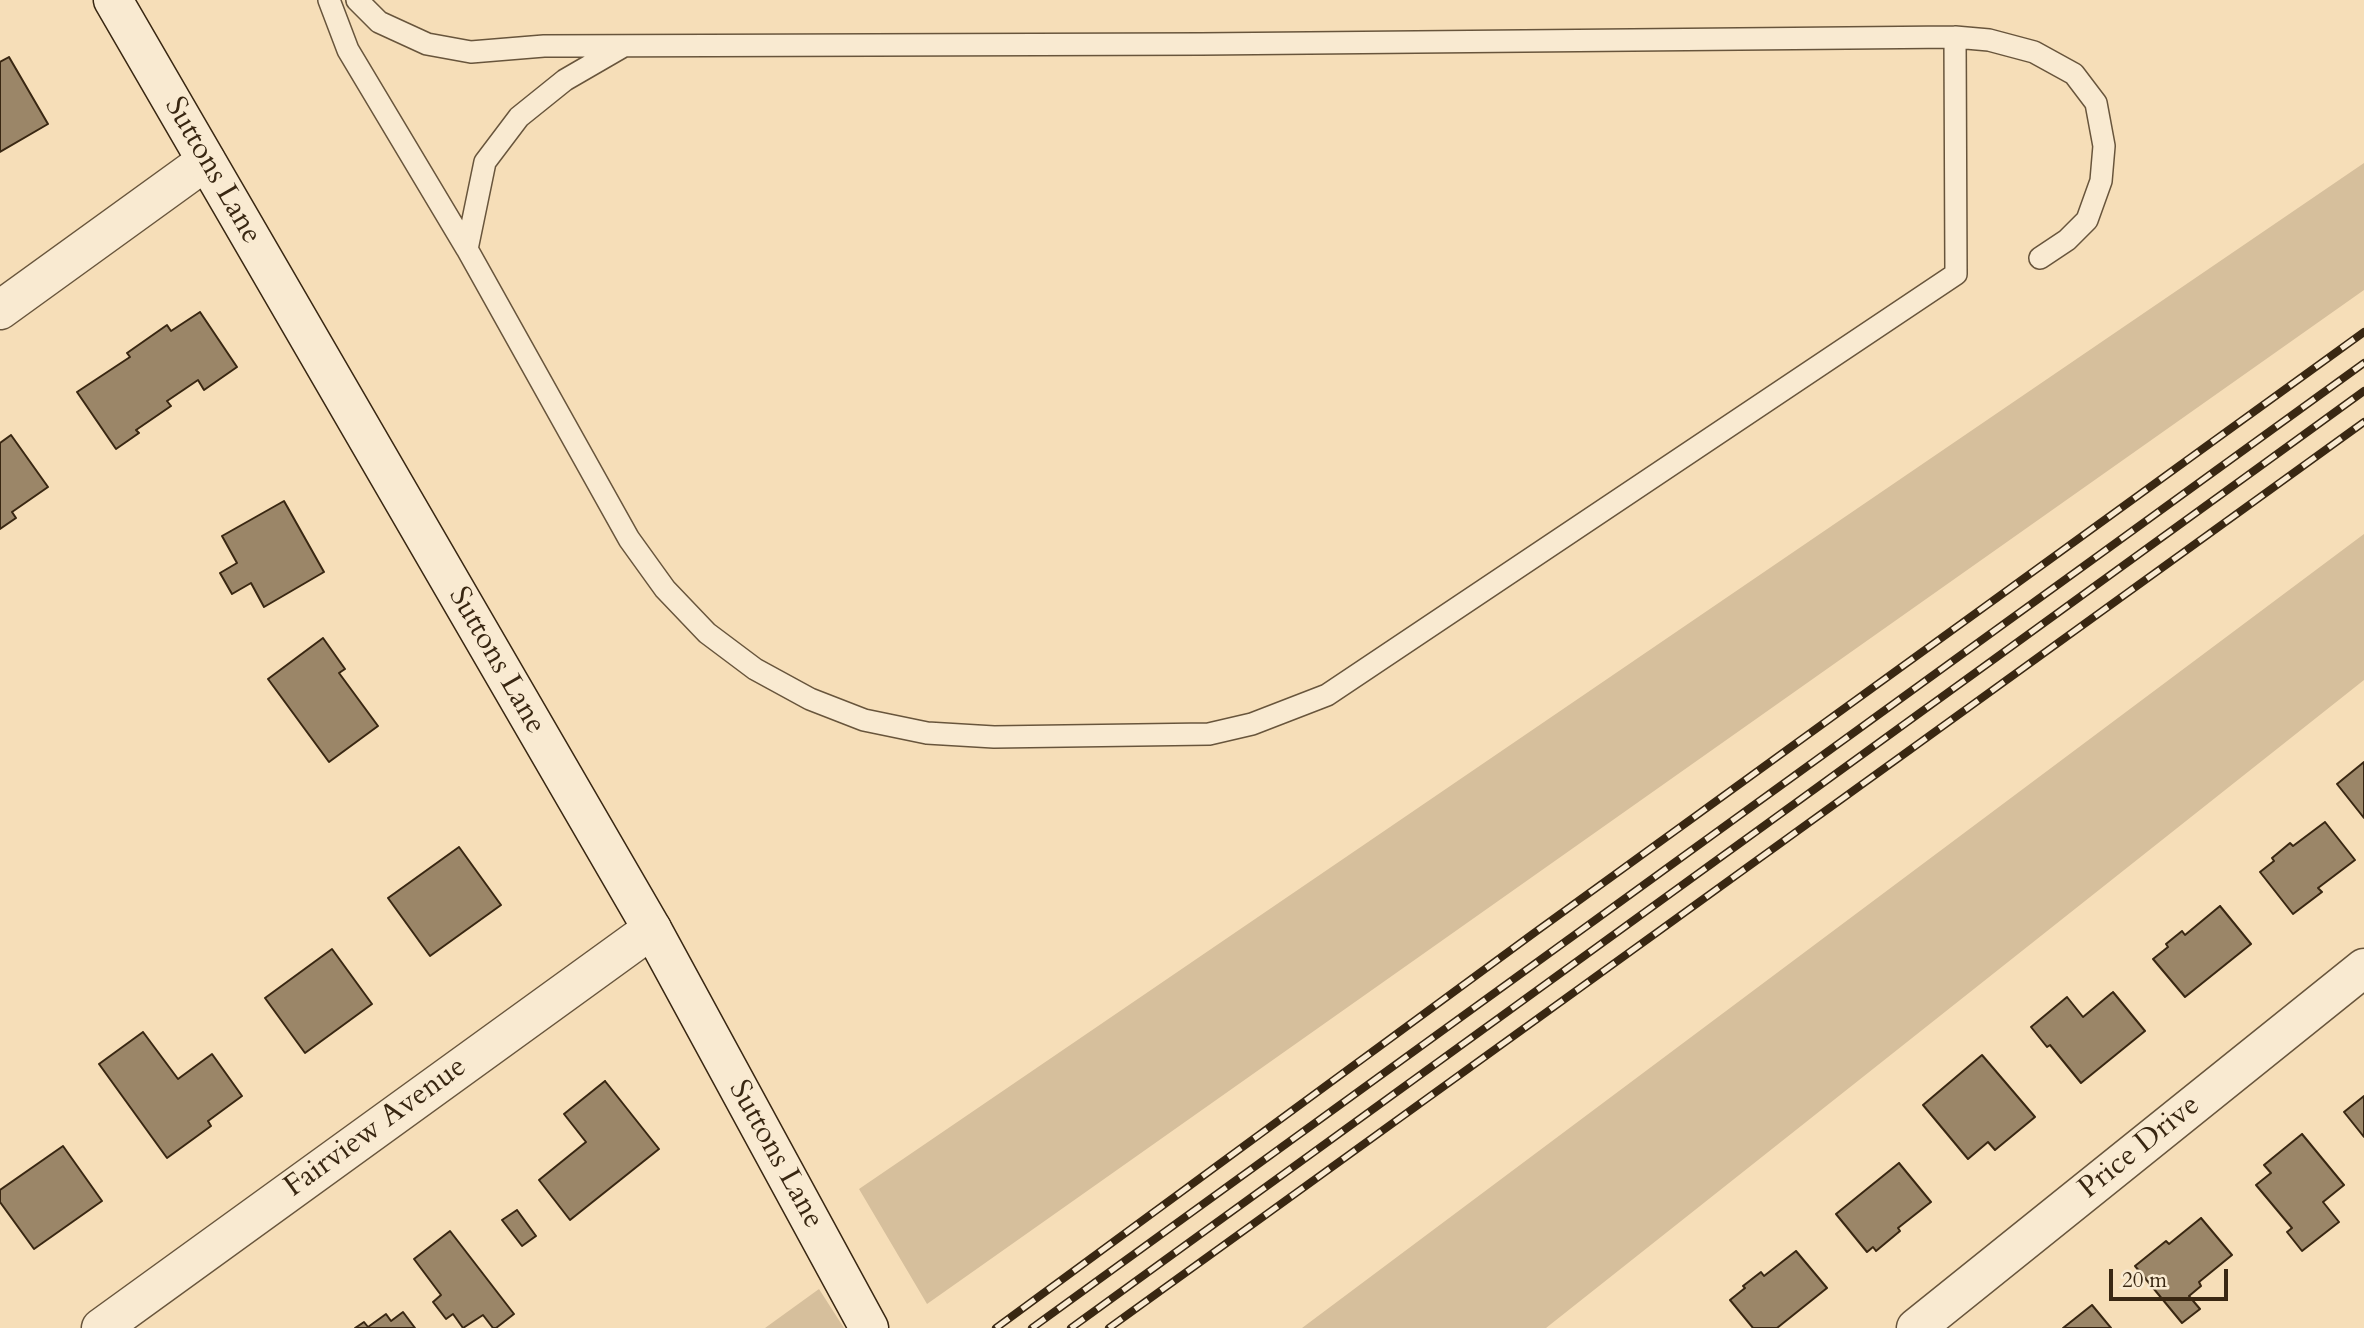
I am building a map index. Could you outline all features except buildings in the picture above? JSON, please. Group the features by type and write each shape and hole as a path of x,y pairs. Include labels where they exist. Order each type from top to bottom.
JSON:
{"street":[{"name":"Suttons Lane","path":"113,0 652,929 869,1328"},
{"path":"0,310 206,162"},
{"name":"Fairview Avenue","path":"101,1328 652,929"},
{"name":"Price Drive","path":"1916,1328 2364,968"}],"lane":[{"path":"329,0 348,50 467,249 629,539 666,589 707,633 755,669 810,699 864,720 927,733 994,737 1209,734 1252,724 1327,695 1956,274 1955,37"},
{"path":"356,0 379,22 427,44 471,52 544,46 1202,44 1955,37 1989,40 2034,52 2074,74 2096,103 2104,146 2101,181 2087,220 2067,240 2040,258"},
{"path":"467,249 485,162 519,117 565,80 622,46"}],"shaded area":[{"path":"2364,163 2364,290 927,1304 859,1189"},
{"path":"2364,534 2364,680 1546,1328 1302,1328"},
{"path":"819,1289 844,1328 765,1328"}],"railway":[{"path":"996,1328 1534,933 2364,332"},
{"path":"1032,1328 2364,363"},
{"path":"1071,1328 2364,391"},
{"path":"1109,1328 2364,422"}]}
